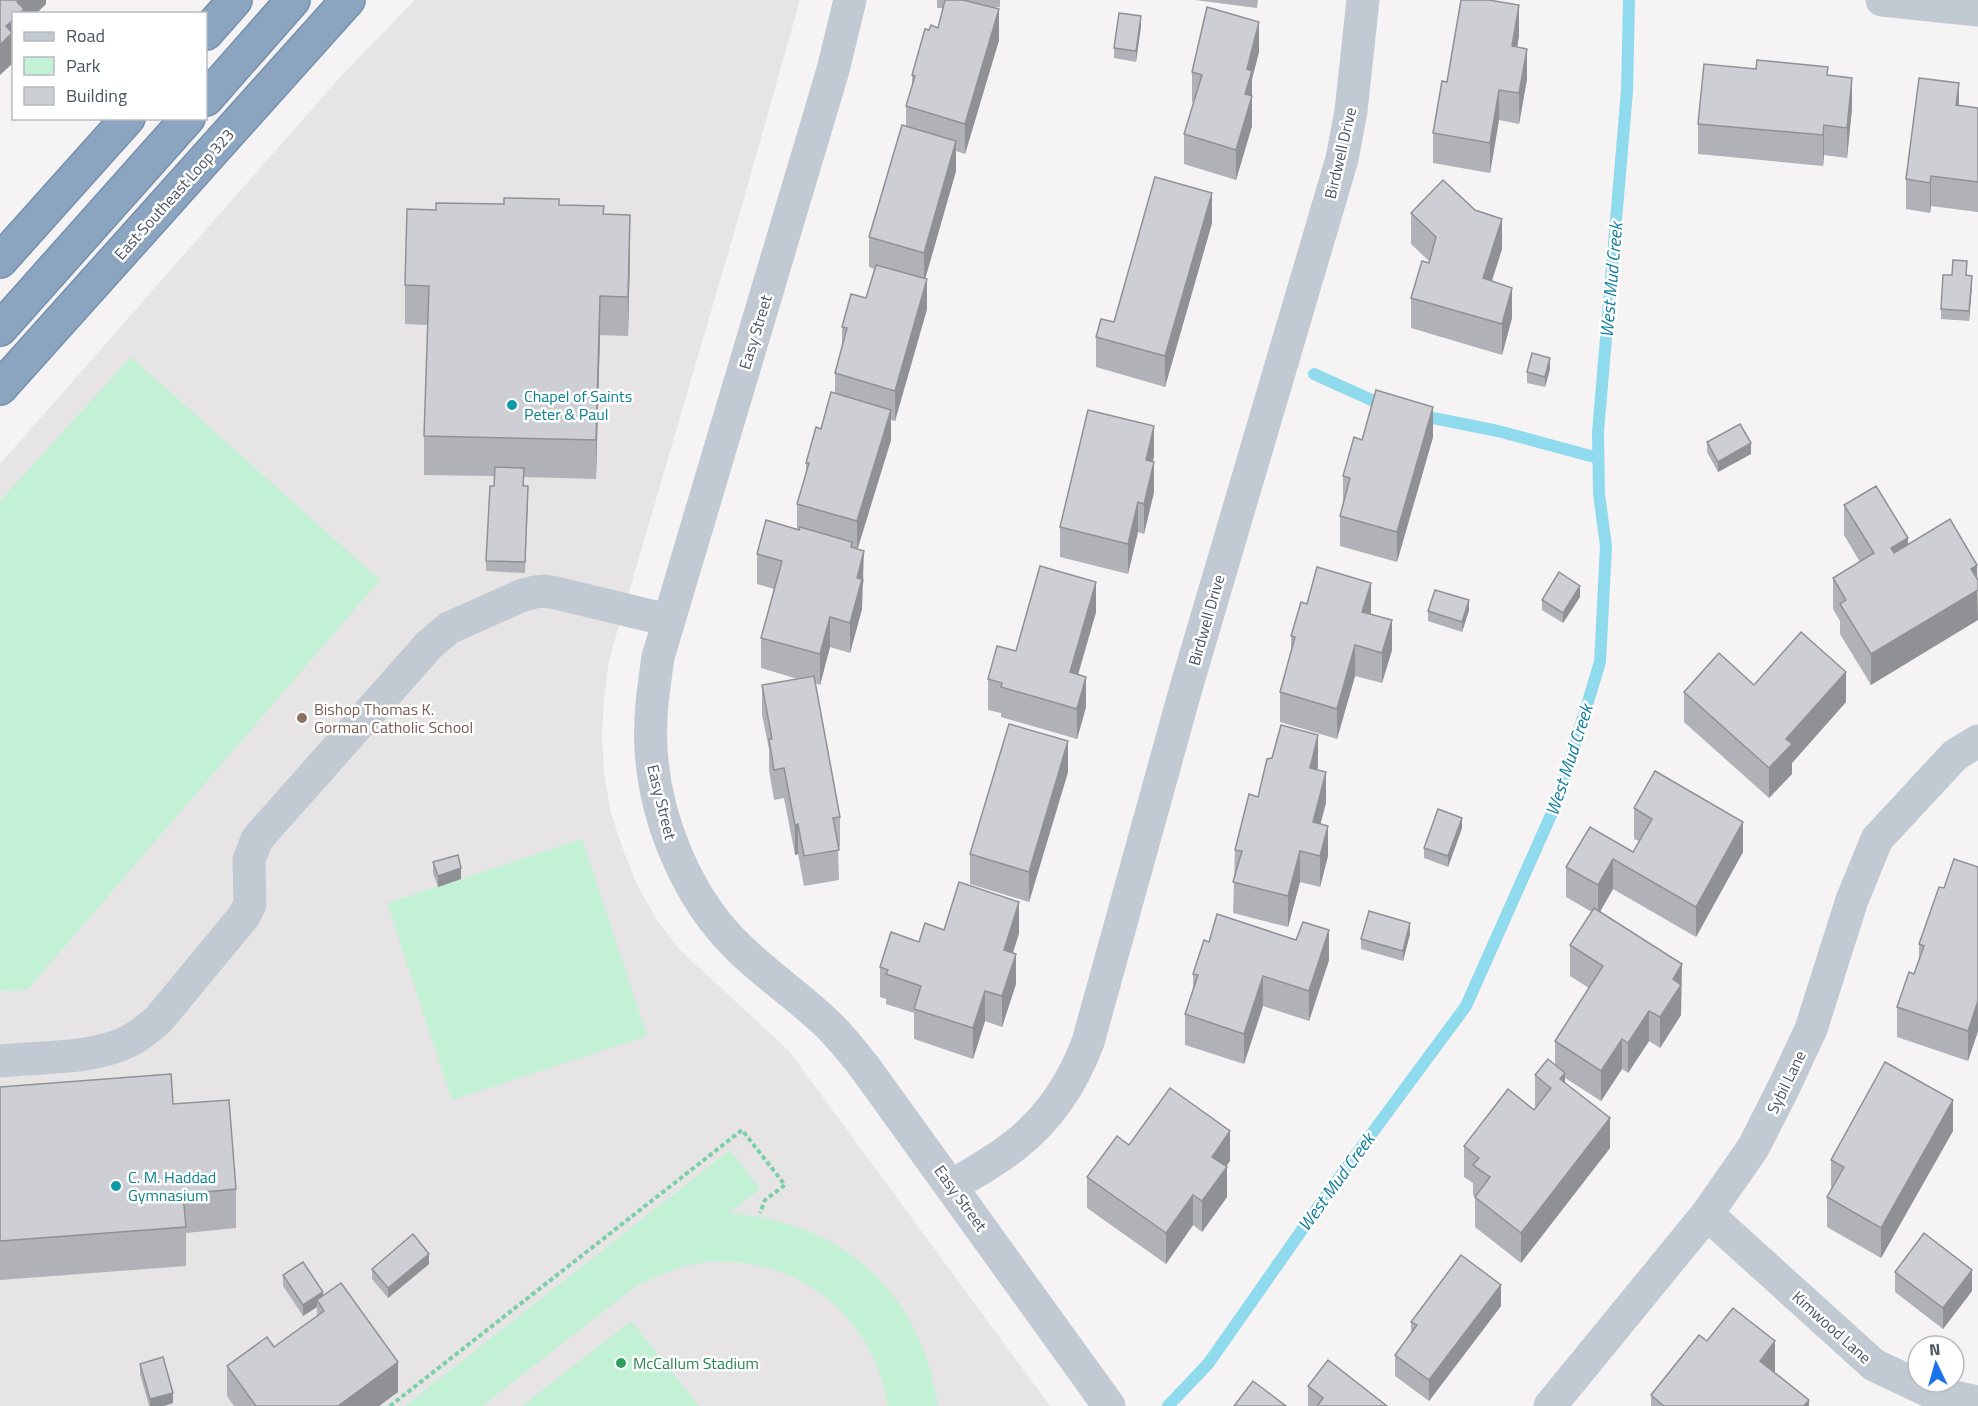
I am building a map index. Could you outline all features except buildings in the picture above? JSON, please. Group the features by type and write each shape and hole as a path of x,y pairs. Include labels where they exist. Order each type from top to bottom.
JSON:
{"highway":[{"path":"207,32 235,0"},
{"path":"207,98 293,0"},
{"name":"East Southeast Loop 323","path":"0,388 348,0"},
{"path":"0,261 126,120"},
{"path":"0,329 186,120"}],"street":[{"name":"Easy Street","path":"850,0 833,70 658,657 653,687 651,746 653,771 667,831 678,858 692,886 724,931 738,947 822,1018 844,1041 952,1186 1108,1406"},
{"name":"Birdwell Drive","path":"952,1186 1013,1147 1030,1133 1071,1082 1088,1042 1183,699 1342,159 1351,111 1363,0"},
{"path":"1882,0 1978,10"},
{"path":"0,1061 96,1052 130,1041 145,1032 244,916 250,904 249,860 257,839 429,645 448,628 523,595 545,591 668,620"},
{"name":"Sybil Lane","path":"1550,1406 1707,1214 1753,1148 1784,1089 1806,1039 1852,900 1877,839 1955,754 1978,741"},
{"name":"Kimwood Lane","path":"1707,1214 1874,1365 1931,1392 1978,1402"}],"path":[{"path":"390,1406 742,1130 784,1185 765,1200 760,1213"}],"shaded area":[{"name":"Bishop Thomas K. Gorman Catholic School","path":"415,0 800,0 609,660 602,737 604,772 610,809 638,887 657,920 680,950 789,1051 1050,1406 0,1406 0,464 342,75"}],"green space":[{"path":"131,357 380,580 27,990 0,991 0,501"},
{"path":"582,839 647,1036 452,1100 387,903"},
{"path":"730,1150 760,1189 729,1213 770,1219 807,1231 841,1248 870,1270 894,1297 914,1329 929,1365 938,1406 888,1406 882,1379 871,1353 857,1330 839,1309 819,1292 795,1278 770,1268 716,1261 676,1269 636,1286 482,1406 405,1406"},
{"name":"McCallum Stadium","path":"631,1321 699,1406 522,1406"}],"waterway":[{"name":"West Mud Creek","path":"1168,1406 1208,1364 1330,1190 1466,1006 1559,797 1600,662 1606,546 1599,494 1598,432 1627,91 1629,0"},
{"path":"1314,374 1387,407"},
{"path":"1418,415 1498,431 1598,458"}],"place":[{"name":"Chapel of Saints Peter & Paul","path":"512,405"},
{"name":"Bishop Thomas K. Gorman Catholic School","path":"302,718"},
{"name":"C. M. Haddad Gymnasium","path":"116,1186"},
{"name":"McCallum Stadium","path":"621,1363"}]}
